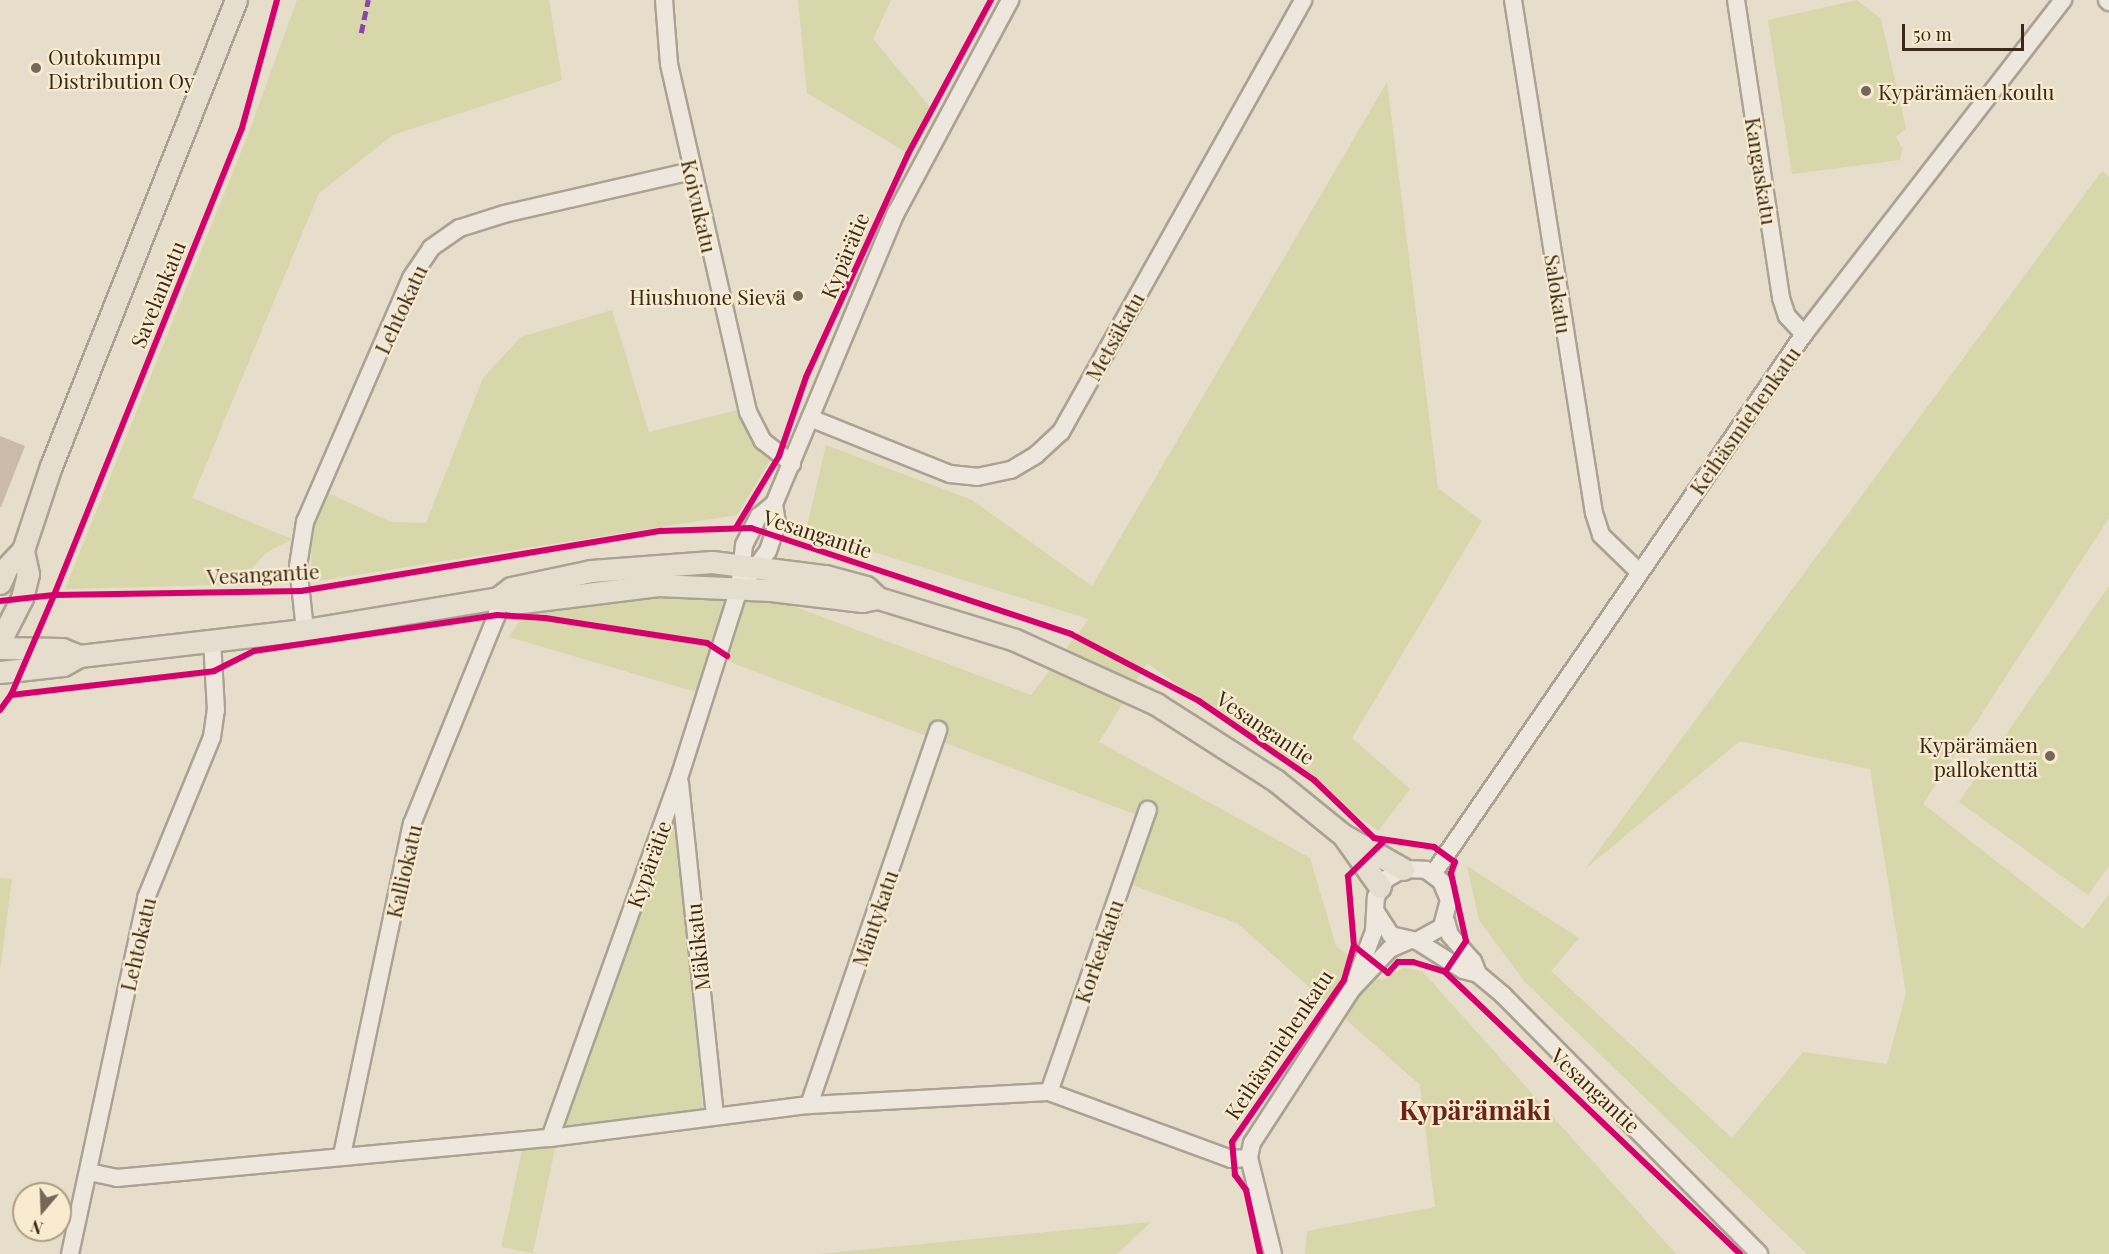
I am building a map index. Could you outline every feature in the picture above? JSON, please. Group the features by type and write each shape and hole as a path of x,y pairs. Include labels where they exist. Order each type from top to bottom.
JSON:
{"main road":[{"name":"Savelankatu","path":"0,583 7,567 23,550 51,466 236,0"},
{"name":"Savelankatu","path":"0,641 22,598 28,574 23,550"},
{"name":"Vesangantie","path":"498,598 511,588 591,571 750,563 866,587 878,598 994,633 1090,670 1209,735 1343,835 1403,869"},
{"name":"Vesangantie","path":"0,672 63,665 79,656 305,630 498,598 514,603 658,585 739,588 862,601 878,598"},
{"name":"Vesangantie","path":"0,648 62,649 79,656"},
{"name":"Vesangantie","path":"1343,835 1380,887"}],"street":[{"name":"Koivukatu","path":"664,0 669,64 691,171 748,412 763,441 792,464"},
{"name":"Kypärätie","path":"750,563 751,528 774,504 896,213 1010,0"},
{"name":"Metsäkatu","path":"810,418 950,474 977,477 1011,470 1036,455 1061,432 1303,0"},
{"name":"Salokatu","path":"1512,0 1594,513 1610,547 1639,572"},
{"name":"Kangaskatu","path":"1736,0 1781,298 1787,316 1804,334"},
{"name":"Keihäsmiehenkatu","path":"1433,874 1804,334 2063,0"},
{"name":"Lehtokatu","path":"305,630 298,566 305,522 411,278 431,248 460,228 504,214 691,171"},
{"name":"Kypärätie","path":"550,1138 679,778 739,588 750,563 777,523 774,504"},
{"name":"Kalliokatu","path":"342,1155 412,824 497,615 498,598"},
{"name":"Lehtokatu","path":"70,1254 146,898 212,737 216,710 212,640"},
{"name":"Mäntykatu","path":"809,1105 938,730"},
{"name":"Mäkikatu","path":"679,778 716,1116"},
{"name":"Korkeakatu","path":"1049,1092 1148,810"},
{"path":"1403,869 1433,874 1449,900 1446,921 1431,936 1412,941 1391,935 1376,912 1380,887 1403,869"},
{"name":"Keihäsmiehenkatu","path":"1352,989 1376,912"},
{"name":"Vesangantie","path":"1446,921 1450,935 1473,961 1478,974 1759,1254"},
{"name":"Keihäsmiehenkatu","path":"1250,1158 1259,1129 1352,989 1390,949 1412,941"},
{"name":"Vesangantie","path":"1412,941 1463,970 1478,974"},
{"path":"89,1172 117,1178 342,1155 550,1138 809,1105 1049,1092 1231,1159 1250,1158 1273,1254"}],"shaded area":[{"path":"297,0 549,0 562,80 393,135 319,193 192,498 292,539 266,553 253,567 248,584 65,589 249,132"},
{"path":"798,0 891,0 873,39 930,107 906,152 807,93"},
{"path":"1857,0 1881,19 1906,128 1896,137 1902,148 1900,160 1792,174 1768,20"},
{"path":"1387,82 1438,488 1482,521 1352,738 1410,789 1378,831 1147,663 1099,742 1310,858 1336,946 1382,981 1403,968 1422,971 1676,1254 1305,1254 1307,1231 1435,1207 1420,1085 1237,923 1132,885 1153,821 714,656 696,692 509,637 523,616 684,593 782,602 1031,695 1089,619 806,531 826,445 972,500 1092,586"},
{"path":"2102,171 2109,177 2109,518 1923,804 2083,929 2109,894 2109,1254 1807,1254 1525,982 1479,920 1467,866 1579,938 1551,971 1732,1138 1803,1052 1887,1064 1906,993 1870,769 1740,741 1585,869"},
{"path":"612,310 649,432 738,410 771,459 737,515 311,582 312,532 328,493 391,522 426,523 483,378 521,337"},
{"name":"Kypärämäen pallokenttä","path":"2109,586 2109,866 2088,895 1959,802"},
{"path":"676,805 703,1110 562,1130"},
{"path":"0,878 12,879 0,970"},
{"path":"525,1137 556,1144 533,1254 501,1247"},
{"path":"1151,1222 1117,1254 819,1254"}],"building":[{"path":"0,436 25,446 1,507 0,507"}],"marked path":[{"path":"361,33 368,0"}],"cycle path":[{"path":"0,710 11,695 54,595 242,128 277,0"},
{"path":"737,526 779,456 806,377 908,154 991,0"},
{"path":"0,601 54,595 301,591 661,531 751,528 1071,634 1199,701 1314,780 1374,838 1434,847 1455,862 1451,873 1466,941 1445,972"},
{"path":"11,695 214,671 254,651 497,615 545,618 707,643 727,656"},
{"path":"1260,1254 1246,1190 1235,1175 1232,1142 1344,980 1354,946 1348,876 1383,842"},
{"path":"1354,946 1388,973 1398,962 1413,962 1445,972 1740,1254"}],"place":[{"name":"Outokumpu Distribution Oy","path":"36,68"},
{"name":"Kypärämäen koulu","path":"1866,91"},
{"name":"Hiushuone Sievä","path":"798,296"},
{"name":"Kypärämäen pallokenttä","path":"2050,756"}],"district":[{"name":"Kypärämäki","path":"1475,1110"}]}
